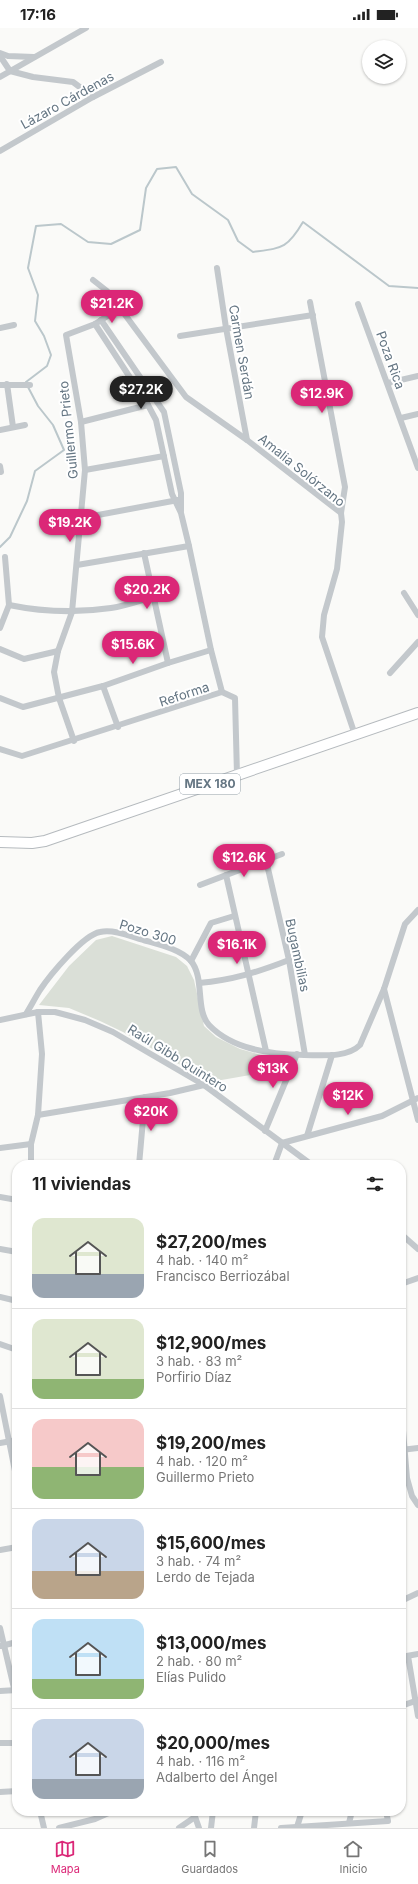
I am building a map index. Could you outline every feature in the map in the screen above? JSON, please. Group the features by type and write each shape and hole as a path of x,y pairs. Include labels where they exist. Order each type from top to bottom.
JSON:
{"main road":[{"name":"MEX 180","path":"0,842 32,843 45,841 418,713"}],"street":[{"path":"0,77 86,28"},
{"path":"0,53 8,56 34,58"},
{"path":"0,56 10,71 33,77 73,82 93,97"},
{"name":"Lázaro Cárdenas","path":"0,151 93,97 161,62"},
{"name":"Carmen Serdán","path":"217,268 226,328 247,440"},
{"name":"Amalia Solórzano","path":"93,280 106,291 120,308 186,398 247,440 340,513 342,522 337,569 324,615 322,637 356,735"},
{"path":"310,302 345,487 340,513"},
{"name":"Poza Rica","path":"358,304 416,455 418,468"},
{"path":"95,324 120,308"},
{"path":"180,336 313,315"},
{"name":"Reforma","path":"0,749 22,756 118,727 222,692 211,650 178,500 164,412 101,320"},
{"name":"Reforma","path":"95,324 148,405 156,420 164,456 178,500"},
{"name":"Guillermo Prieto","path":"74,741 59,698 54,672 58,651 72,612 82,518 85,470 81,422 66,335 95,324"},
{"path":"0,328 14,325"},
{"path":"103,336 109,331"},
{"path":"388,383 418,376"},
{"path":"7,384 13,427"},
{"path":"0,385 30,385"},
{"path":"81,422 148,405"},
{"path":"401,418 418,414"},
{"path":"0,430 25,425"},
{"path":"85,470 164,456"},
{"path":"82,518 178,500"},
{"path":"77,565 189,546"},
{"path":"144,553 168,663"},
{"path":"0,628 9,605 5,557"},
{"path":"404,594 418,614"},
{"path":"9,605 39,611 72,612 112,608 153,597"},
{"path":"390,673 418,644"},
{"path":"0,649 24,659 58,651"},
{"path":"0,698 23,707 103,686 168,663 211,650"},
{"path":"103,686 118,727"},
{"path":"222,692 235,698 237,775"},
{"path":"200,885 282,854"},
{"name":"Bugambilias","path":"266,860 289,960 305,1055"},
{"path":"226,875 234,916 266,1051"},
{"path":"234,916 211,923 191,962 200,983 202,1008 207,1023 221,1036 242,1047 305,1055 332,1055 356,1049 360,1045 384,989 405,924 418,910"},
{"name":"Pozo 300","path":"26,1014 40,990 78,945 88,936 99,932 112,931 164,946 191,962"},
{"path":"200,983 224,981 248,975 289,960"},
{"path":"384,989 416,1100 418,1120"},
{"path":"31,1160 31,1144 38,1115 42,1054 38,1012"},
{"name":"Raúl Gibb Quintero","path":"0,1020 38,1012 55,1012 86,1020 113,1032 162,1059 204,1085 305,1160"},
{"path":"266,1131 298,1054"},
{"path":"307,1136 332,1055"},
{"path":"38,1115 145,1097 204,1085"},
{"path":"140,1160 145,1097"},
{"path":"276,1160 282,1143 382,1116 416,1100"},
{"path":"0,1148 31,1144"},
{"path":"0,1197 12,1199"},
{"path":"406,1239 418,1249"},
{"path":"0,1249 12,1251"},
{"path":"406,1282 418,1278"},
{"path":"0,1297 12,1300"},
{"path":"0,1344 12,1348"},
{"path":"0,1396 12,1457"},
{"path":"0,1443 12,1441"},
{"path":"406,1450 418,1448"},
{"path":"406,1478 412,1496 418,1505"},
{"path":"0,1550 12,1548"},
{"path":"406,1599 418,1593"},
{"path":"0,1628 2,1646 12,1677"},
{"path":"2,1646 12,1643"},
{"path":"418,1654 408,1656 417,1700 418,1716"},
{"path":"0,1691 12,1690"},
{"path":"406,1704 417,1700"},
{"path":"0,1743 12,1743"},
{"path":"0,1792 12,1791"},
{"path":"41,1816 44,1828"},
{"path":"59,1828 100,1816"},
{"path":"179,1828 192,1816"},
{"path":"195,1816 199,1828"},
{"path":"211,1828 212,1816"},
{"path":"254,1828 255,1816"},
{"path":"297,1827 300,1816"},
{"path":"349,1823 351,1816"},
{"path":"281,1828 388,1821 387,1816"}],"shaded area":[{"path":"112,936 176,957 187,966 194,980 204,1026 216,1037 240,1049 261,1055 261,1073 210,1082 123,1032 100,1021 69,1008 39,1005 69,966 96,940"}],"waterway":[{"path":"27,383 26,382 47,366 51,355 44,336 35,321 38,295 28,268 36,226 61,224 88,242 111,244 140,230 146,188 157,169 176,167 192,194 228,220 238,241 253,252 283,246 293,238 303,222 389,286 418,288"},
{"path":"0,547 10,537 27,501 35,471 64,450 53,425 38,406 28,387"}]}
